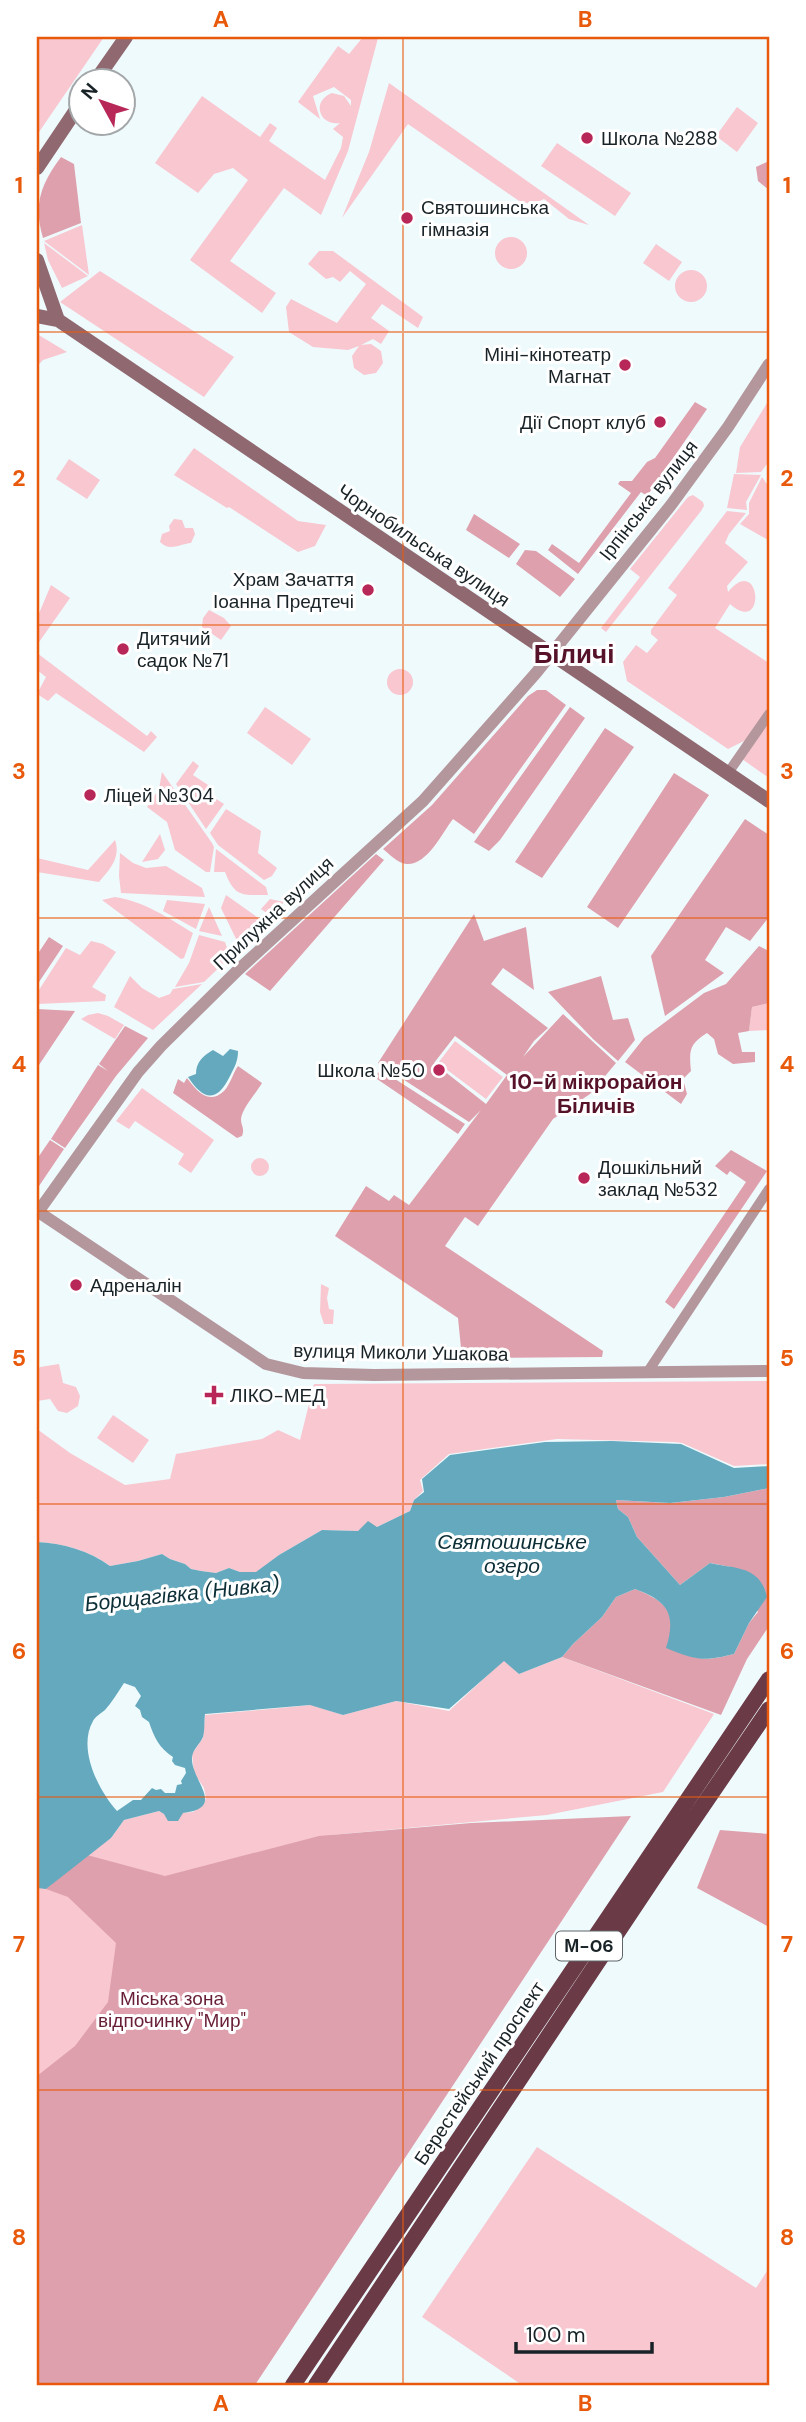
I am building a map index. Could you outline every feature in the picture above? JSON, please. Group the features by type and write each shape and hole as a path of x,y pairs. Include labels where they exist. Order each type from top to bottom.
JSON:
{"highway":[{"name":"Берестейський проспект","path":"293,2385 769,1679"},
{"name":"Берестейський проспект","path":"316,2385 655,1875 769,1709"}],"main road":[{"path":"106,66 126,37"},
{"path":"37,168 66,125"},
{"path":"37,260 58,320"},
{"name":"Чорнобильська вулиця","path":"37,316 58,320 769,801"}],"street":[{"name":"Ірпінська вулиця","path":"550,654 684,487 769,364"},
{"name":"Прилужна вулиця","path":"37,1212 138,1072 161,1046 239,970 423,801 550,654"},
{"path":"728,773 769,714"},
{"path":"647,1373 769,1189"},
{"name":"вулиця Миколи Ушакова","path":"37,1212 266,1364 289,1371 374,1375 769,1371"}],"green space":[{"path":"39,37 104,37 84,66 66,66 66,93 37,135"},
{"path":"363,37 378,38 348,151 321,215 284,188 230,261 276,293 262,313 190,260 248,180 233,168 214,174 198,193 155,163 202,96 260,137 270,123 277,128 269,141 325,180 341,148 343,137 333,129 340,123 327,121 323,117 320,112 321,101 332,93 344,96 351,106 351,100 334,87 313,96 320,119 298,102 338,46 349,54"},
{"path":"389,83 589,225 569,219 544,199 535,203 522,203 408,124 342,218 369,152"},
{"path":"737,107 758,123 737,152 716,136"},
{"path":"557,143 631,193 615,216 541,166"},
{"path":"61,157 74,164 81,223 43,238 39,215 41,195 48,176"},
{"path":"769,161 769,190 758,181 756,167"},
{"path":"82,225 89,275 44,241"},
{"path":"511,237 522,242 527,253 522,264 511,269 500,264 495,253 500,242"},
{"path":"44,243 88,276 62,288 48,260"},
{"path":"656,244 682,262 669,281 643,263"},
{"path":"319,251 333,251 423,317 418,328 382,304 371,318 389,331 381,344 373,339 361,345 371,344 381,351 383,363 376,373 364,375 354,368 352,356 359,346 348,350 313,347 289,332 286,307 291,299 337,323 366,284 350,271 340,282 333,277 326,279 308,264"},
{"path":"691,270 702,275 707,286 702,297 691,302 680,297 675,286 680,275"},
{"path":"100,271 234,357 204,397 60,302"},
{"path":"37,334 67,352 43,360 37,366"},
{"path":"769,400 769,461 761,472 736,473 740,447"},
{"path":"695,402 707,409 647,496 641,492 578,574 548,550 552,544 579,563 631,493 618,484 620,481 632,481 647,462 655,458"},
{"path":"194,448 298,521 326,525 315,546 298,552 174,475"},
{"path":"69,459 100,480 87,499 56,479"},
{"path":"734,474 761,475 746,502 747,510 727,508"},
{"path":"762,477 769,487 768,540 740,524 749,514 749,503"},
{"path":"693,495 703,502 701,511 606,632 601,628 640,577 630,569 688,497"},
{"path":"727,511 746,513 725,543 748,562 727,586 728,592 739,582 747,582 753,587 755,595 750,610 742,611 730,604 715,628 769,663 769,778 742,759 748,739 728,749 627,681 623,662 636,645 647,653 658,640 651,634 651,630 677,595 668,588"},
{"path":"474,514 520,544 509,558 466,530"},
{"path":"174,519 182,520 185,528 193,528 195,534 191,543 167,547 160,542 162,534 170,531 169,526"},
{"path":"525,550 536,551 575,579 560,597 516,564"},
{"path":"51,585 70,598 37,645 37,618"},
{"path":"209,610 224,618 231,626 221,640 202,627 203,618"},
{"path":"37,653 147,736 151,731 157,737 144,752 56,693 48,701 37,694 46,677 37,670"},
{"path":"400,669 409,673 413,682 409,691 400,695 391,691 387,682 391,673"},
{"path":"537,690 546,690 566,705 474,834 453,819 427,854 414,863 400,862 383,849 432,805 528,696"},
{"path":"265,707 311,739 292,765 247,733"},
{"path":"570,707 585,718 500,840 489,851 474,842"},
{"path":"605,728 634,747 542,878 515,862"},
{"path":"193,761 199,766 193,775 214,789 210,795 224,804 206,829 176,784"},
{"path":"162,772 214,847 210,872 206,872 175,850 167,822 147,807 159,789"},
{"path":"674,773 709,795 618,928 587,907"},
{"path":"226,809 261,831 258,853 277,868 272,876 264,880 218,845 210,833"},
{"path":"745,819 769,835 769,917 750,941 726,927 705,960 724,973 665,1016 651,956"},
{"path":"160,834 165,850 158,859 142,862"},
{"path":"115,840 115,858 99,882 37,872 37,858 88,870"},
{"path":"216,849 266,887 268,895 236,891 225,872 214,872"},
{"path":"120,853 133,863 146,868 166,866 202,888 205,897 121,893"},
{"path":"376,854 384,860 270,991 245,974"},
{"path":"226,895 264,922 239,945 221,908"},
{"path":"115,897 146,906 193,933 184,958 181,959 102,900"},
{"path":"270,899 284,902 271,916 261,909"},
{"path":"167,900 205,904 196,929 163,911"},
{"path":"209,907 222,936 199,931"},
{"path":"474,914 484,941 526,927 534,990 503,968 491,984 548,1028 534,1041 523,1057 563,1014 616,1063 590,1094 553,1119 478,1226 465,1217 445,1246 603,1351 602,1357 462,1358 458,1318 335,1236 366,1186 389,1201 394,1195 409,1205 481,1110 469,1122 378,1063","holes":["455,1036 507,1075 486,1104 434,1063"]},
{"path":"199,935 225,942 230,957 204,982 175,987 189,963"},
{"path":"49,937 63,946 37,985 37,955"},
{"path":"91,941 116,952 92,987 106,995 105,1001 37,1004 37,993 66,948 80,955"},
{"path":"759,946 769,951 769,1003 752,1007 749,1031 738,1033 742,1052 755,1052 755,1062 733,1064 718,1054 714,1039 707,1033 692,1049 691,1071 683,1079 687,1094 681,1104 625,1062 644,1038 704,993 726,984"},
{"path":"130,976 142,988 159,998 170,994 173,989 202,984 153,1030 114,1007"},
{"path":"601,976 613,1020 628,1018 635,1040 618,1061 548,992"},
{"path":"769,1003 769,1030 749,1031 752,1007"},
{"path":"37,1009 75,1011 37,1068"},
{"path":"98,1013 124,1025 115,1039 81,1019"},
{"path":"125,1026 148,1038 116,1076 65,1148 51,1139 98,1065 108,1071 99,1064"},
{"path":"455,1041 503,1077 486,1099 438,1063"},
{"path":"238,1066 262,1083 244,1110 241,1119 243,1133 237,1138 173,1093 178,1079 184,1083 187,1078 203,1095 218,1095 224,1091"},
{"path":"381,1070 465,1124 458,1134 374,1077"},
{"path":"142,1088 214,1140 191,1173 178,1164 184,1154 135,1121 129,1129 116,1121"},
{"path":"50,1140 64,1149 37,1189 37,1159"},
{"path":"731,1150 767,1171 674,1309 665,1302 746,1182 730,1171 727,1175 715,1166"},
{"path":"260,1158 268,1163 269,1167 264,1175 260,1176 252,1171 251,1167 256,1159"},
{"path":"321,1284 329,1288 327,1298 329,1309 334,1310 333,1324 324,1324 320,1312"},
{"path":"59,1364 63,1383 76,1387 80,1396 78,1406 67,1413 58,1411 50,1399 37,1401 37,1371 40,1367"},
{"path":"767,1381 769,1464 734,1466 674,1442 557,1439 449,1454 420,1480 423,1491 414,1500 410,1511 377,1527 372,1525 358,1531 322,1530 279,1555 257,1572 240,1572 229,1568 216,1573 201,1571 191,1569 162,1554 110,1566 75,1549 37,1542 37,1429 70,1453 125,1485 170,1479 176,1454 262,1439 278,1430 300,1440 314,1384"},
{"path":"113,1415 149,1440 133,1463 97,1438"},
{"path":"769,1488 769,1626 747,1659 721,1715 562,1657 602,1617 616,1597 635,1589 655,1599 667,1610 671,1625 667,1647 700,1658 734,1654 749,1623 758,1612 731,1567 710,1563 680,1585 637,1537 628,1517 618,1509 616,1500 670,1503 724,1497"},
{"name":"Міська зона відпочинку \"Мир\"","path":"562,1657 714,1714 663,1792 547,1815 331,1835 37,2305 37,1888 42,1888 111,1838 124,1820 159,1811 164,1814 193,1812 203,1805 206,1798 204,1788 194,1773 192,1754 203,1738 205,1715 311,1705 343,1715 396,1701 449,1711 504,1660 519,1674"},
{"name":"Міська зона відпочинку \"Мир\"","path":"631,1816 255,2385 37,2385 37,2076 75,2046 108,2002 116,1943 68,1897 46,1889 87,1855 165,1876 319,1836 471,1823"},
{"path":"720,1830 769,1834 769,1927 697,1888"},
{"path":"537,2147 756,2288 769,2268 769,2385 522,2385 422,2317"}],"water":[{"path":"230,1049 238,1051 236,1062 224,1087 214,1095 203,1094 188,1077 196,1074 199,1063 209,1052 213,1050 223,1056"},
{"name":"Святошинське озеро","path":"545,1442 681,1444 734,1468 769,1466 769,1488 724,1497 670,1503 616,1500 618,1509 628,1517 637,1537 680,1585 710,1563 738,1568 759,1579 767,1597 749,1623 734,1654 699,1658 666,1648 670,1626 667,1610 655,1598 635,1589 616,1597 602,1617 562,1657 519,1674 504,1661 449,1709 396,1701 343,1715 310,1705 205,1714 203,1737 192,1757 204,1792 203,1805 183,1813 178,1821 168,1821 159,1811 124,1820 111,1838 46,1889 37,1888 37,1542 75,1549 110,1566 162,1554 191,1569 201,1571 216,1573 229,1568 240,1572 256,1572 322,1530 358,1531 368,1521 377,1527 410,1511 414,1500 424,1492 422,1479 450,1455","holes":["124,1683 135,1687 141,1696 135,1706 149,1722 161,1746 173,1757 175,1765 185,1768 186,1773 182,1784 177,1785 175,1793 165,1793 161,1789 152,1788 141,1800 133,1800 117,1811 97,1781 87,1744 94,1720 108,1707"]}],"place":[{"name":"Школа №288","path":"587,138"},
{"name":"Святошинська гімназія","path":"407,218"},
{"name":"Міні-кінотеатр Магнат","path":"625,365"},
{"name":"Дії Спорт клуб","path":"660,422"},
{"name":"Храм Зачаття Іоанна Предтечі","path":"368,590"},
{"name":"Дитячий садок №71","path":"123,649"},
{"name":"Ліцей №304","path":"90,795"},
{"name":"Школа №50","path":"439,1070"},
{"name":"Дошкільний заклад №532","path":"584,1178"},
{"name":"Адреналін","path":"76,1285"},
{"name":"ЛІКО-МЕД","path":"214,1395"}],"district":[{"name":"Біличі","path":"574,654"},
{"name":"10-й мікрорайон Біличів","path":"596,1094"}],"water label":[{"name":"Борщагівка (Нивка)","path":"182,1594"}]}
